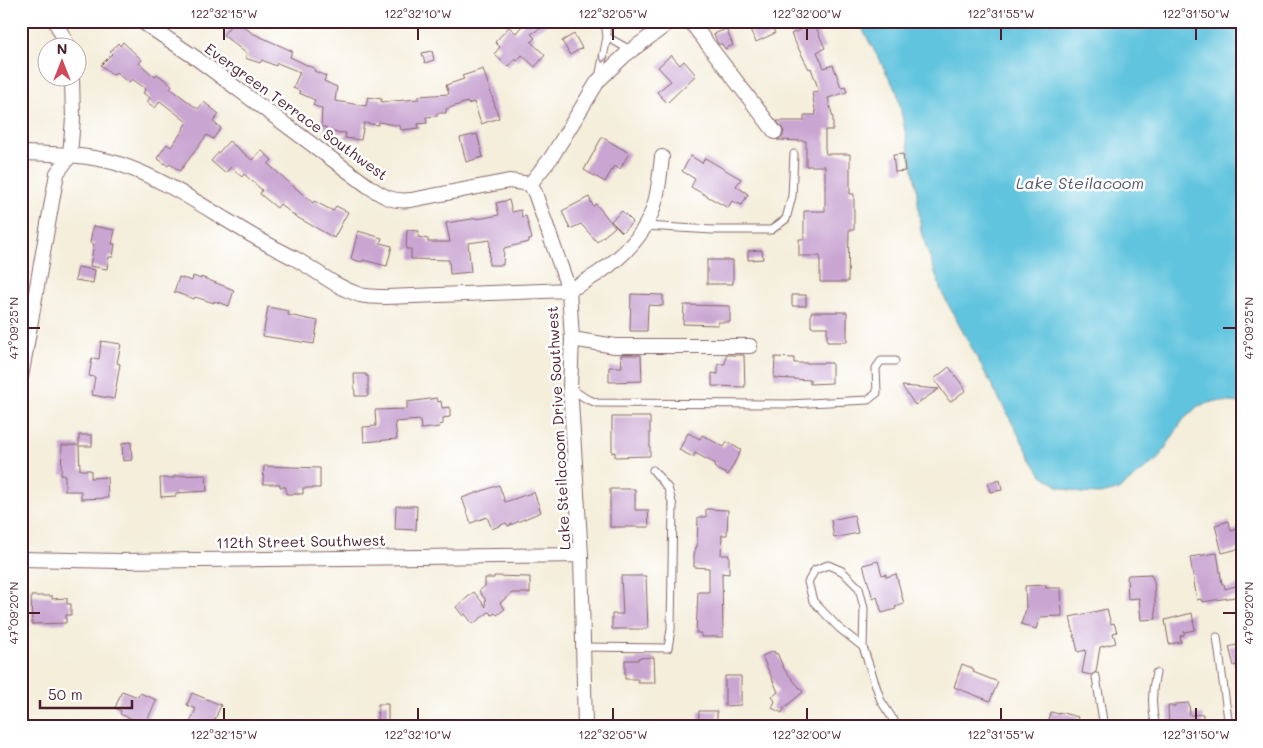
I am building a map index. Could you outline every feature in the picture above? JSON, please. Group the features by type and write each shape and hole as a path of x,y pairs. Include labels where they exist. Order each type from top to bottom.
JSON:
{"street":[{"path":"55,21 64,38"},
{"name":"Evergreen Terrace Southwest","path":"141,21 196,58 368,186 391,199 399,201 411,200 510,182 530,184"},
{"path":"662,157 654,206 641,235 627,250 589,280 569,290 544,216 530,184 551,158 598,81 626,55 671,21"},
{"path":"690,21 775,132"},
{"path":"21,378 56,173 70,156 73,118 72,88"},
{"name":"Lake Steilacoom Drive Southwest","path":"21,153 96,158 115,163 162,183 306,265 336,285 362,295 387,297 569,290 572,339 570,388 580,555 585,727"},
{"path":"572,339 615,346 750,346"},
{"name":"112th Street Southwest","path":"21,559 120,561 580,555"}],"lane":[{"path":"598,81 607,37 606,21"},
{"path":"607,37 632,51"},
{"path":"646,226 713,230 771,230 786,219 792,196 794,154"},
{"path":"570,388 596,403 788,404 868,400 877,393 876,368 881,361 895,361"},
{"path":"583,647 668,648 674,506 668,488 653,470"},
{"path":"863,647 839,628 813,601 808,582 815,570 828,565 842,571 859,588 864,608 863,647 881,701 898,727"},
{"path":"1217,637 1229,727"},
{"path":"1156,673 1152,687 1152,711 1156,727"},
{"path":"1096,677 1104,727"}],"water":[{"name":"Lake Steilacoom","path":"858,21 1242,21 1242,403 1215,401 1198,406 1183,420 1159,458 1118,490 1099,494 1080,493 1059,487 1042,475 942,293 921,232 916,184 897,92"}],"building":[{"path":"234,21 237,21 252,33 292,51 290,57 326,76 324,81 337,87 335,101 366,106 368,97 382,99 381,102 419,99 419,96 449,94 446,85 464,79 462,76 483,69 499,118 481,124 474,102 468,104 467,102 446,109 446,113 437,113 437,116 426,117 427,123 418,124 419,128 401,130 400,126 379,122 378,125 364,123 361,140 345,138 346,133 326,132 326,127 321,127 322,109 313,105 315,100 299,93 300,91 293,88 300,72 277,63 276,66 262,60 260,63 245,58 247,54 223,35"},
{"path":"526,21 553,21 531,34 535,38 531,42 545,55 535,67 522,55 517,61 515,59 508,67 494,54 500,47 495,42 509,27 516,33"},
{"path":"746,21 769,21 775,33 756,42"},
{"path":"814,23 825,48 817,52 824,68 833,65 841,87 845,86 847,92 828,98 833,118 833,130 825,130 825,148 826,154 850,154 850,194 854,194 854,230 849,230 848,282 820,282 820,256 799,256 799,239 804,239 804,211 825,211 825,166 806,166 806,141 777,140 783,136 784,131 777,121 804,121 804,115 816,115 812,92 819,91 811,68 809,69 791,34"},
{"path":"726,29 733,45 725,49 722,44 718,44 714,34"},
{"path":"574,34 582,48 570,55 562,41"},
{"path":"123,42 142,60 139,63 155,77 157,74 172,85 170,88 198,109 204,102 219,114 213,122 221,128 213,139 207,135 180,171 170,164 168,166 157,158 167,144 171,147 187,122 160,101 155,108 147,102 150,98 143,93 146,89 132,79 128,83 116,72 113,75 101,65 112,54 110,52 118,43 120,46"},
{"path":"432,51 434,60 425,63 422,53"},
{"path":"671,55 680,65 684,61 696,75 667,103 657,92 671,81 658,67"},
{"path":"477,134 483,157 466,162 460,138"},
{"path":"602,137 629,153 620,169 614,166 605,182 584,170"},
{"path":"229,141 252,160 261,150 272,160 268,164 313,203 314,201 333,211 336,206 348,212 334,238 295,216 280,204 277,208 260,194 262,190 244,174 242,177 231,167 225,173 211,161"},
{"path":"903,154 905,171 895,172 893,155"},
{"path":"691,156 702,163 705,158 741,179 736,186 748,194 742,205 732,201 728,208 691,187 695,179 682,171"},
{"path":"589,197 593,206 596,204 615,227 597,242 581,224 570,229 562,211"},
{"path":"509,200 512,212 521,210 522,217 526,216 532,239 529,242 504,248 503,265 489,265 490,240 468,243 471,272 450,274 449,260 411,259 411,249 406,249 407,230 419,231 418,237 428,239 428,242 450,242 446,223 499,215 496,203"},
{"path":"622,211 633,222 622,232 611,221"},
{"path":"93,226 115,230 112,244 115,244 113,257 109,257 107,269 90,266 94,244 90,243"},
{"path":"358,231 382,238 380,243 392,246 387,266 351,259"},
{"path":"762,250 763,259 748,260 748,251"},
{"path":"707,260 733,260 733,284 707,284"},
{"path":"78,267 95,270 93,283 75,280"},
{"path":"193,276 201,279 201,277 234,290 229,306 195,297 194,299 174,292 179,277 192,281"},
{"path":"631,294 663,295 663,306 648,305 647,331 630,331"},
{"path":"792,295 806,295 806,306 792,306"},
{"path":"684,305 730,306 730,322 718,322 718,325 683,324"},
{"path":"268,307 289,311 288,315 318,321 314,344 263,336"},
{"path":"811,312 847,312 847,342 827,342 827,327 811,327"},
{"path":"101,341 121,344 117,363 120,364 114,399 92,395 95,377 89,376 92,358 99,359"},
{"path":"621,355 641,355 642,381 609,382 609,367 622,367"},
{"path":"726,355 744,355 745,387 712,386 712,373 718,374 718,364 725,364"},
{"path":"775,357 794,358 794,363 832,363 832,383 810,384 810,380 774,378"},
{"path":"949,367 966,390 950,402 934,379"},
{"path":"354,374 366,374 368,376 368,396 355,396"},
{"path":"902,386 939,389 915,405"},
{"path":"437,398 438,402 441,401 442,408 450,407 450,417 443,418 443,424 439,425 440,427 421,429 420,420 395,422 397,439 364,442 363,427 376,426 375,410 407,409 407,402"},
{"path":"612,417 650,417 650,456 615,457 615,452 612,453"},
{"path":"688,433 700,439 702,435 724,447 727,442 741,450 728,475 714,467 716,464 695,453 693,457 679,450"},
{"path":"79,435 92,435 92,446 79,446 80,470 91,470 91,478 107,477 108,498 81,499 81,491 65,491 65,475 61,475 62,445 79,445"},
{"path":"131,442 132,460 123,461 122,443"},
{"path":"264,466 320,468 320,488 303,488 303,494 286,494 286,487 280,487 280,484 263,484"},
{"path":"206,475 207,491 176,493 176,496 161,497 160,478"},
{"path":"1000,480 1002,490 990,492 988,483"},
{"path":"499,485 505,502 534,492 541,512 508,526 506,523 492,529 487,517 471,523 462,498"},
{"path":"610,489 635,489 635,510 648,510 649,527 610,527"},
{"path":"396,506 417,506 416,530 395,529"},
{"path":"706,509 728,510 727,535 722,535 721,555 729,555 729,574 722,573 723,637 701,637 701,633 696,633 698,592 709,592 709,568 694,567 698,517 706,517"},
{"path":"854,515 858,533 834,538 831,520"},
{"path":"1229,521 1231,531 1242,528 1242,548 1222,553 1215,525"},
{"path":"1217,553 1222,584 1224,584 1225,589 1242,584 1242,596 1202,602 1201,599 1197,600 1190,557"},
{"path":"878,561 882,575 886,574 886,577 896,574 904,604 895,607 896,609 882,613 877,597 873,599 863,565"},
{"path":"1151,574 1154,582 1156,619 1141,620 1139,598 1128,599 1127,578 1128,575"},
{"path":"494,576 530,577 530,593 512,593 500,603 505,609 497,615 495,613 492,615 489,612 473,624 456,607 474,592 486,607 485,599 479,591 485,586 485,578 494,578"},
{"path":"621,576 646,576 648,629 612,629 612,614 623,614"},
{"path":"1046,585 1046,588 1061,588 1062,616 1040,617 1036,629 1021,624 1026,609 1025,586"},
{"path":"31,596 52,596 52,599 67,598 67,604 71,604 71,615 66,615 66,623 32,624"},
{"path":"1107,609 1111,624 1114,623 1117,632 1113,633 1116,643 1100,647 1096,672 1091,675 1082,673 1086,650 1078,652 1070,617"},
{"path":"1192,613 1195,630 1184,632 1184,635 1180,636 1181,642 1169,644 1165,620"},
{"path":"1240,644 1242,663 1234,666 1229,647"},
{"path":"774,651 775,654 777,653 784,669 803,692 784,708 782,713 772,708 775,701 772,697 778,692 762,656"},
{"path":"654,657 655,683 638,683 638,679 625,679 625,660"},
{"path":"962,664 974,669 973,672 998,682 990,701 954,687"},
{"path":"725,676 741,676 741,705 725,706"},
{"path":"122,691 138,697 140,693 157,700 145,724 120,714 121,711 115,708"},
{"path":"192,693 221,705 212,727 188,727 196,709 187,705"},
{"path":"1189,703 1190,715 1203,714 1203,727 1169,727 1168,706"},
{"path":"378,704 388,704 388,722 377,722"},
{"path":"699,711 717,711 717,723 713,723 713,727 698,727"},
{"path":"1051,712 1078,717 1075,727 1047,727"}]}
